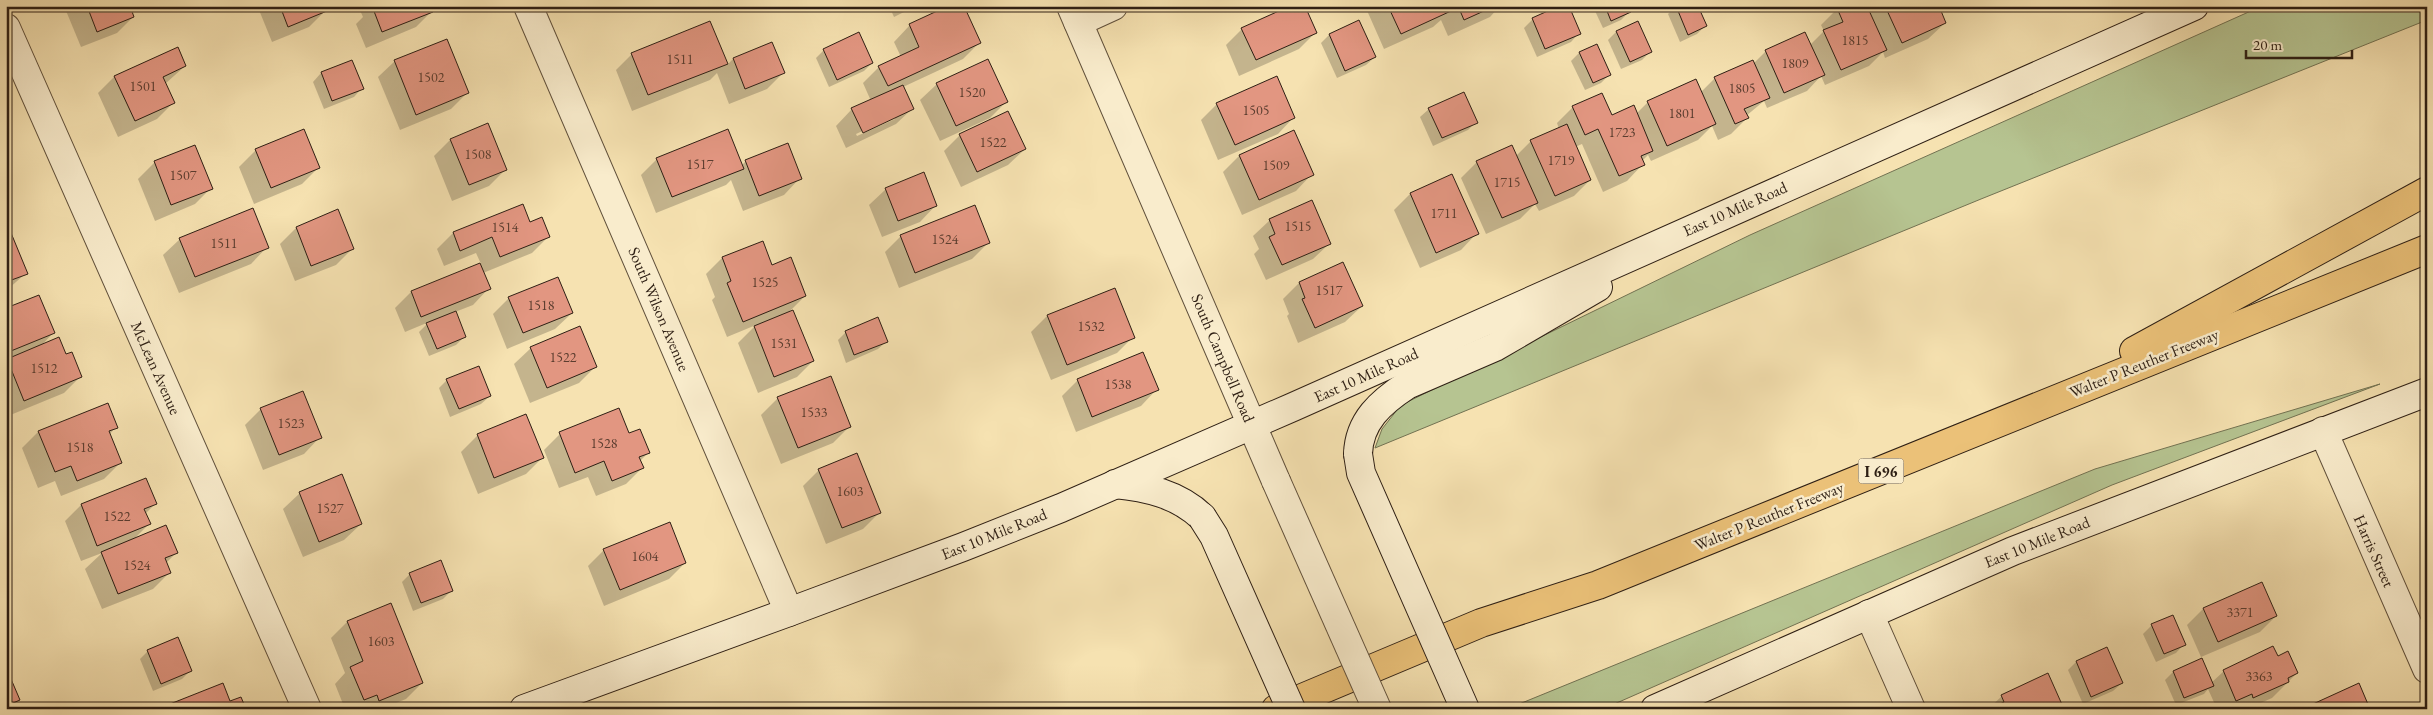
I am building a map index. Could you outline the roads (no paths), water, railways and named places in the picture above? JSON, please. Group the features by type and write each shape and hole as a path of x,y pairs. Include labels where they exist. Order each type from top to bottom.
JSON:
{"highway":[{"path":"2022,413 2427,191"},
{"name":"Walter P Reuther Freeway","path":"1276,709 1481,623 1598,585 2427,249"}],"main road":[{"name":"South Wilson Avenue","path":"528,6 789,612"},
{"path":"1075,14 1113,6"},
{"name":"East 10 Mile Road","path":"524,709 964,547 1114,484 1252,425 1727,212 2194,6"},
{"name":"South Campbell Road","path":"1075,14 1276,481 1377,709"},
{"name":"McLean Avenue","path":"6,28 306,709"},
{"path":"1465,709 1361,473 1358,440 1366,422 1383,402 1407,386 1495,347 1727,212"},
{"name":"East 10 Mile Road","path":"1655,709 1868,614 2094,518 2427,392"},
{"name":"Harris Street","path":"2322,431 2427,670"},
{"path":"1114,484 1141,487 1166,494 1193,508 1202,517 1214,536 1291,709"},
{"path":"1868,614 1911,709"}]}
